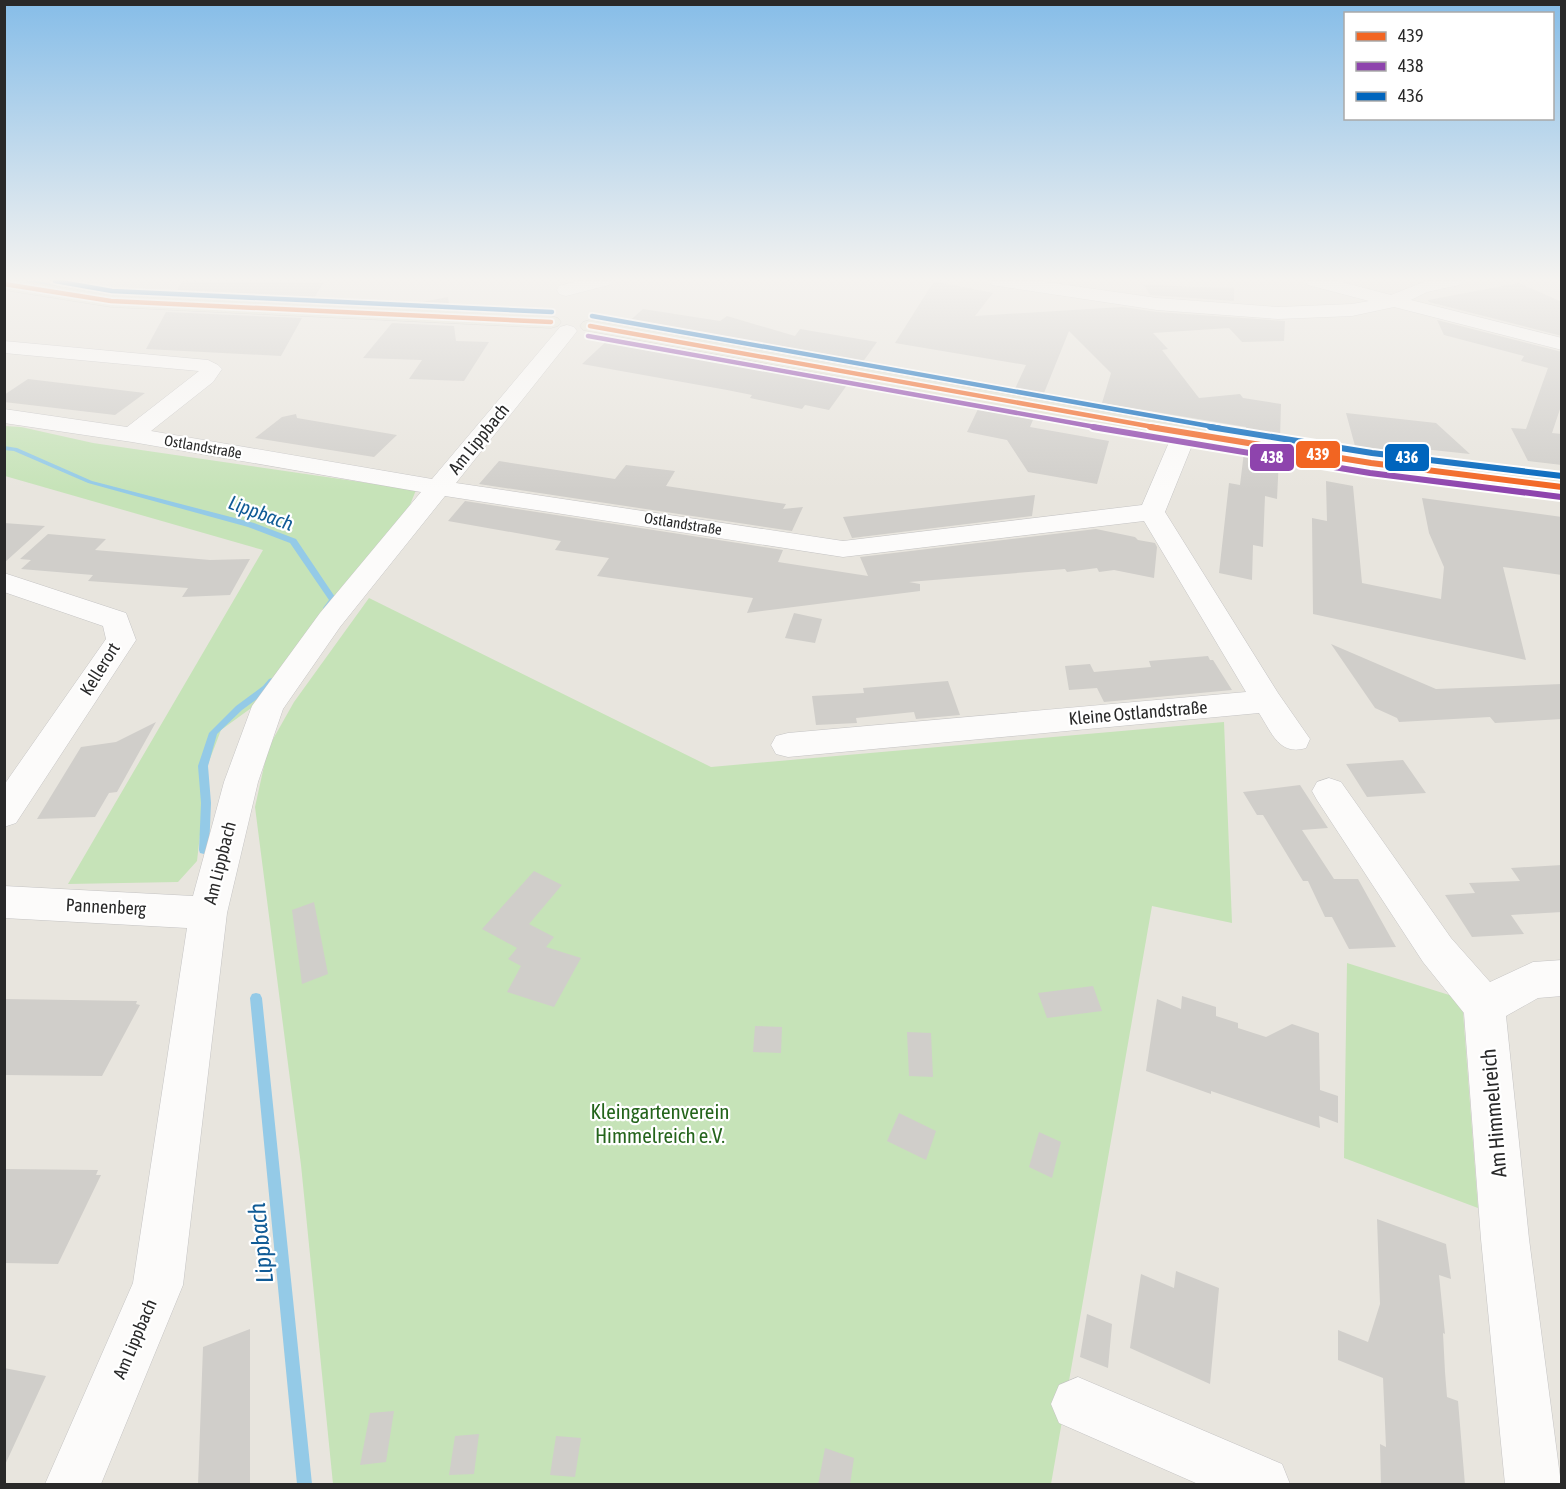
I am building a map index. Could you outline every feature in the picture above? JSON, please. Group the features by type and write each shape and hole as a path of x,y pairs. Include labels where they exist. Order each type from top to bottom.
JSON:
{"main road":[{"path":"726,350 1185,433 1377,464 1562,487"}],"street":[{"name":"Ostlandstraße","path":"45,350 201,364 211,369 205,377 132,435"},
{"name":"Am Lippbach","path":"73,1485 158,1285 208,913 241,782 268,706 330,620 439,488 541,350"},
{"name":"Ostlandstraße","path":"4,416 132,435 439,488 843,549 1152,512"},
{"path":"1185,433 1152,512 1268,701 1294,739"},
{"name":"Kellerort","path":"4,582 116,620 121,640 4,813"},
{"name":"Kleine Ostlandstraße","path":"788,745 1268,701"},
{"path":"1329,791 1437,950 1484,1006 1533,980 1562,978"},
{"name":"Pannenberg","path":"4,902 208,913"},
{"name":"Am Himmelreich","path":"1484,1006 1505,1239 1533,1485"},
{"path":"1078,1404 1262,1485"}],"green space":[{"path":"4,426 21,427 93,443 416,490 410,505 258,703 221,730 208,764 197,861 178,882 68,884 263,550 5,476"},
{"name":"Kleingartenverein Himmelreich e.V.","path":"369,598 711,767 1224,722 1232,923 1152,906 1051,1484 333,1484 301,1165 255,807 268,748 294,702"},
{"path":"1347,963 1462,999 1478,1208 1344,1158"}],"building":[{"path":"175,350 284,350 281,356"},
{"path":"369,350 484,350 464,381 409,379 422,360 363,358"},
{"path":"597,350 684,350 850,381 829,410 805,405 802,409 750,398 752,395 582,364"},
{"path":"774,350 871,350 860,366"},
{"path":"940,350 1061,350 1042,398 1013,393 1026,365"},
{"path":"1088,350 1162,350 1199,398 1240,394 1243,398 1281,404 1280,439 1246,434 1246,427 1102,403 1111,373"},
{"path":"1503,350 1562,352 1562,403 1552,433 1562,434 1562,465 1528,461 1511,428 1526,429 1548,368 1521,361 1524,356"},
{"path":"28,379 145,393 115,415 4,402 4,395"},
{"path":"978,409 1004,413 1005,409 1035,415 1030,427 1109,441 1097,484 1028,472 1007,440 967,432"},
{"path":"1346,413 1436,423 1470,454 1385,445 1387,450 1355,446"},
{"path":"296,414 297,418 397,435 374,457 255,438 282,417"},
{"path":"1244,452 1279,457 1277,499 1265,496 1263,547 1253,545 1252,580 1219,573 1229,483 1240,485"},
{"path":"499,461 615,479 626,465 675,471 666,486 786,504 783,509 803,507 792,531 479,484"},
{"path":"1326,481 1353,486 1362,583 1441,599 1444,567 1429,533 1422,498 1562,517 1562,575 1503,567 1526,660 1313,614 1312,518 1327,521"},
{"path":"1035,495 1032,516 852,538 843,517"},
{"path":"465,501 783,550 778,562 868,576 860,557 1096,529 1135,537 1138,540 1155,543 1157,547 1154,578 1114,570 1099,572 1097,568 909,582 920,584 920,591 747,613 753,598 597,576 609,558 555,550 561,541 448,521"},
{"path":"4,523 45,526 4,563"},
{"path":"48,534 106,539 95,550 210,560 250,559 230,595 182,597 188,588 88,581 93,575 21,569 31,560 20,559"},
{"path":"794,613 822,619 815,643 785,638"},
{"path":"1331,644 1436,689 1562,684 1562,719 1495,723 1490,717 1399,722 1397,718 1375,708"},
{"path":"1208,656 1232,690 1104,702 1097,688 1069,690 1065,666 1090,664 1094,672 1151,667 1149,661"},
{"path":"948,681 960,715 916,719 914,712 856,718 857,723 816,725 812,696 864,693 863,688"},
{"path":"156,722 117,792 109,793 95,817 37,819 81,747 116,742"},
{"path":"1403,760 1426,793 1367,797 1346,764"},
{"path":"1300,785 1328,828 1302,830 1334,879 1358,879 1396,947 1349,949 1332,917 1325,917 1308,881 1303,881 1263,815 1257,815 1243,792"},
{"path":"1562,865 1562,912 1511,915 1524,934 1472,937 1445,895 1475,893 1469,883 1520,881 1511,868"},
{"path":"534,871 562,885 529,924 554,937 546,947 581,958 554,1007 507,992 521,966 508,959 517,948 482,929"},
{"path":"314,902 328,974 302,984 292,910"},
{"path":"1093,986 1102,1011 1047,1018 1038,993"},
{"path":"1182,996 1216,1007 1216,1016 1238,1023 1238,1028 1266,1037 1292,1024 1319,1033 1320,1090 1338,1096 1338,1123 1319,1116 1320,1128 1146,1071 1157,999 1181,1009"},
{"path":"4,999 137,1001 136,1004 140,1005 102,1076 4,1075"},
{"path":"755,1026 782,1027 781,1053 753,1052"},
{"path":"907,1032 931,1033 933,1077 909,1076"},
{"path":"899,1113 936,1131 926,1160 887,1141"},
{"path":"1039,1132 1061,1142 1052,1178 1029,1167"},
{"path":"4,1169 98,1170 96,1175 101,1175 58,1264 4,1263"},
{"path":"1377,1219 1446,1244 1451,1279 1439,1275 1445,1334 1443,1333 1445,1372 1447,1397 1458,1401 1465,1485 1381,1485 1380,1444 1386,1447 1383,1378 1338,1360 1338,1330 1368,1342 1380,1304"},
{"path":"1176,1271 1219,1288 1210,1384 1130,1348 1141,1274 1174,1288"},
{"path":"1087,1314 1112,1324 1108,1368 1080,1357"},
{"path":"250,1329 250,1485 198,1485 203,1347"},
{"path":"4,1368 46,1376 4,1467"},
{"path":"394,1411 386,1462 360,1465 370,1413"},
{"path":"479,1434 474,1474 449,1475 455,1436"},
{"path":"556,1436 581,1438 575,1477 550,1475"},
{"path":"825,1448 854,1458 850,1485 818,1485"}],"waterway":[{"name":"Lippbach","path":"4,448 15,449 90,482 251,525 293,541 333,600 327,608"},
{"name":"Lippbach","path":"204,850 206,803 203,766 213,733 272,681"},
{"name":"Lippbach","path":"256,998 305,1484"}],"transit line":[{"name":"438","path":"669,350 1183,443 1370,473 1561,497"},
{"name":"439","path":"726,350 1185,433 1371,463 1562,487"},
{"name":"436","path":"784,350 1187,423 1372,453 1562,476"}]}
